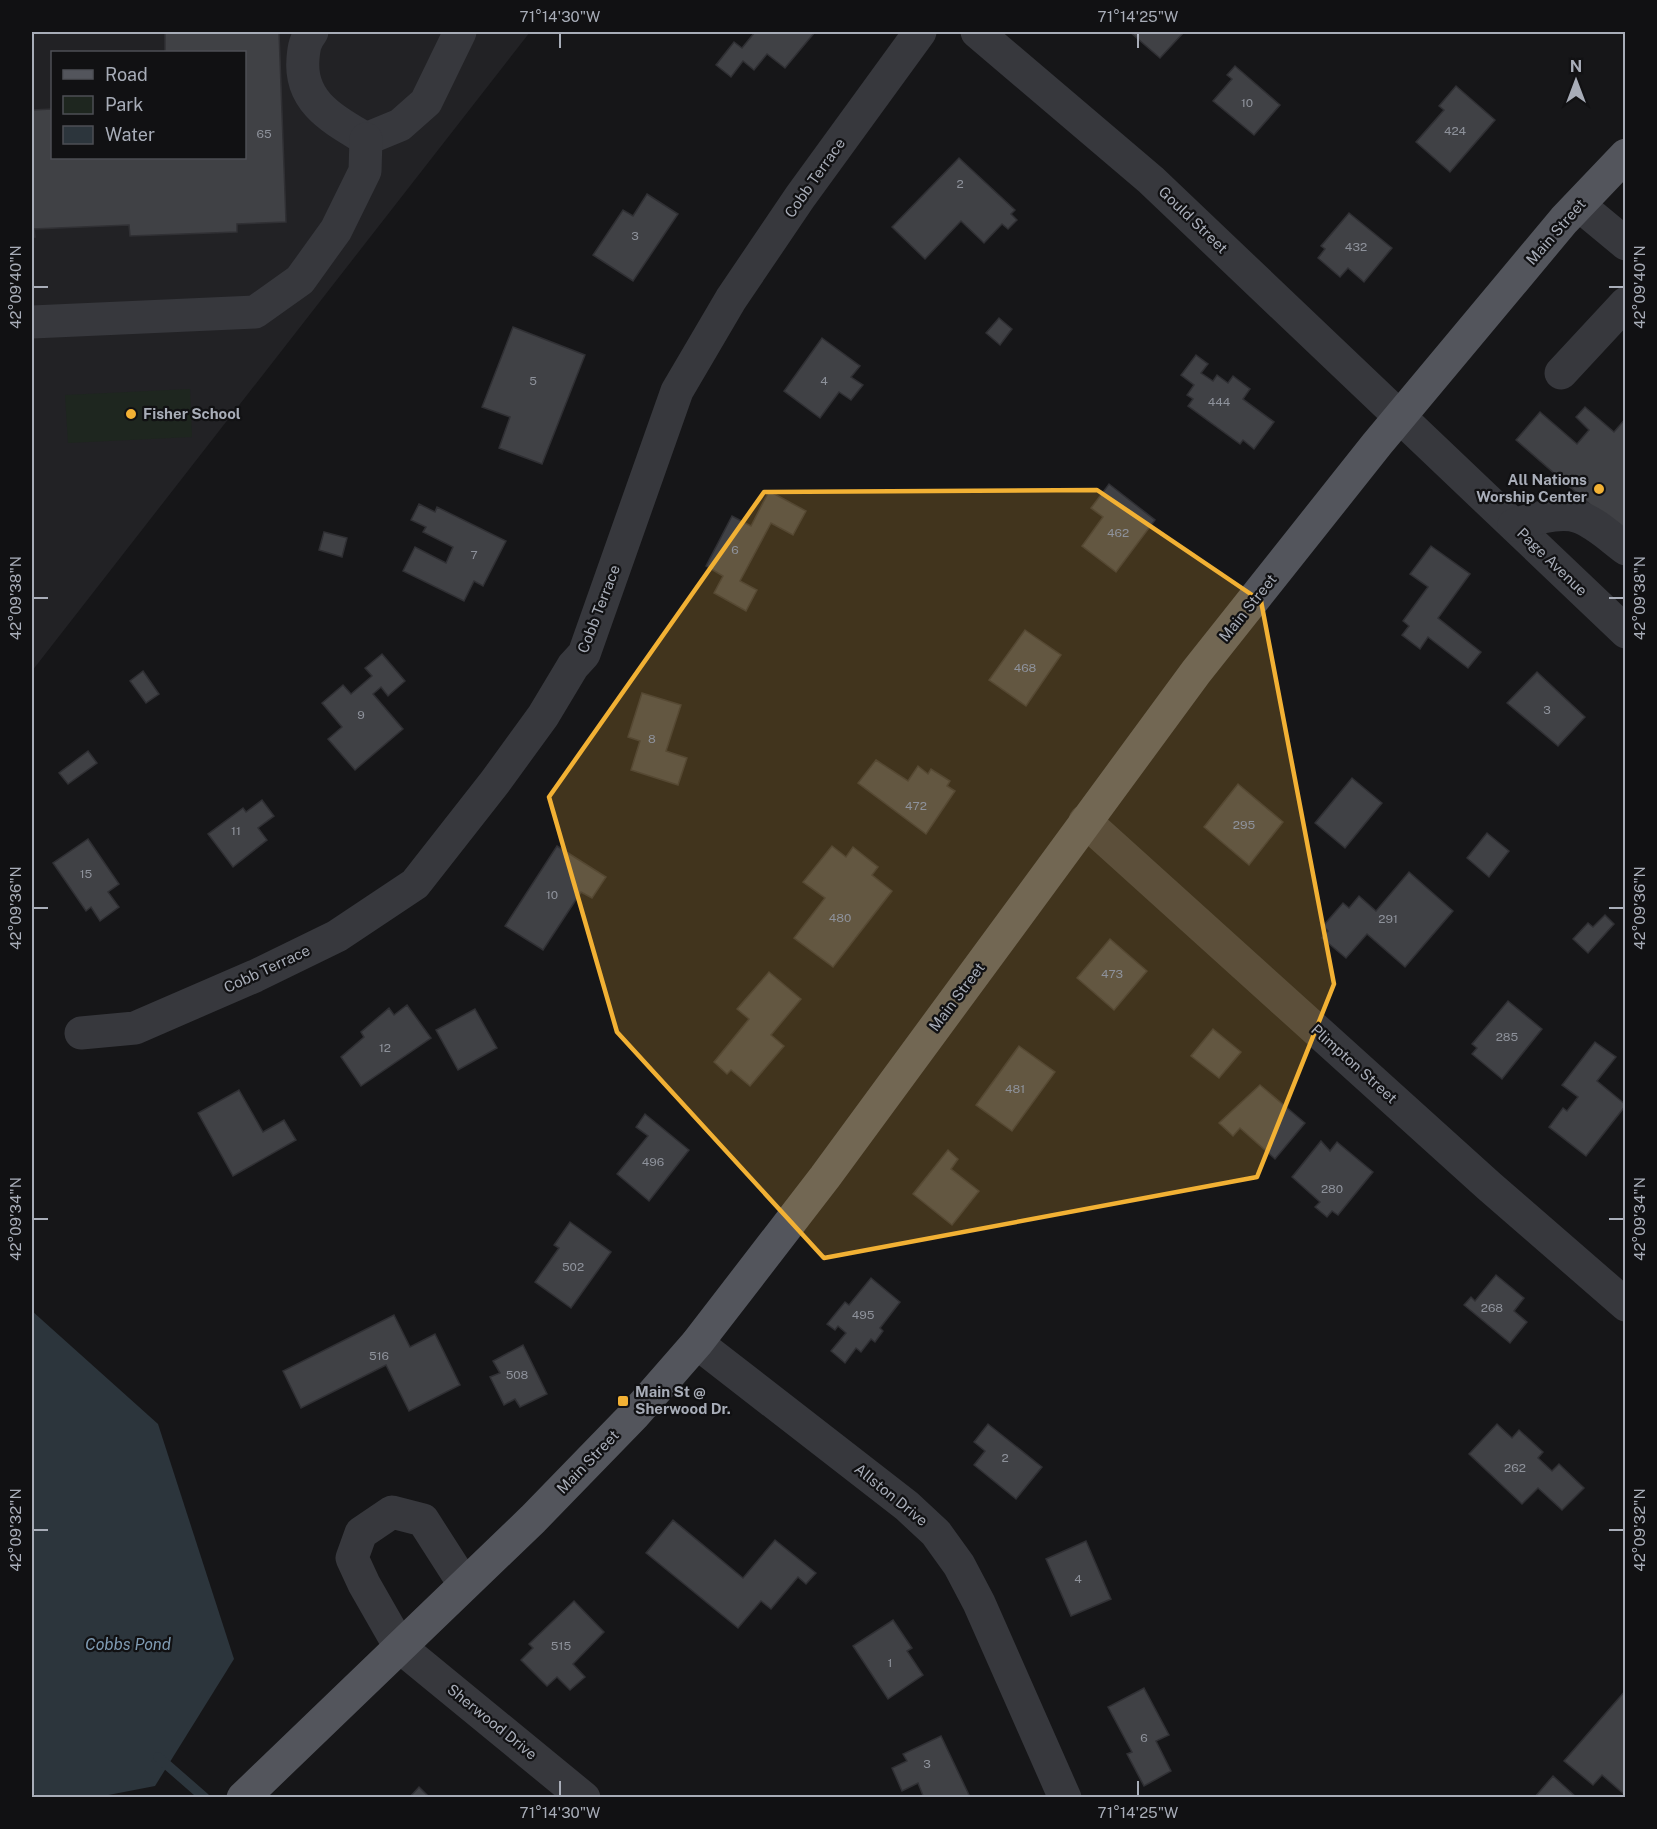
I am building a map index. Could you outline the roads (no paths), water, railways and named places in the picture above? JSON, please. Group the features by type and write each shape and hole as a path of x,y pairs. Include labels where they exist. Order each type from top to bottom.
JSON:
{"main road":[{"name":"Main Street","path":"246,1794 592,1460 696,1343 825,1177 1196,672 1401,417 1579,205 1626,155"}],"street":[{"path":"312,32 304,42 302,72 314,101 332,118 366,139"},
{"path":"366,139 400,125 426,102 460,32"},
{"name":"Cobb Terrace","path":"81,1033 135,1028 255,976 337,936 415,884 495,782 543,716 573,666 584,654 677,391 732,299 800,197 920,32"},
{"name":"Gould Street","path":"977,32 1151,180 1401,417"},
{"path":"32,322 255,312 300,280 336,230 365,171 366,139"},
{"path":"1579,205 1626,244"},
{"path":"1562,372 1626,303"},
{"name":"Page Avenue","path":"1401,417 1626,632"},
{"path":"1514,525 1542,516 1578,516 1626,549"},
{"name":"Plimpton Street","path":"1085,821 1489,1186 1626,1305"},
{"name":"Allston Drive","path":"696,1343 907,1506 936,1533 959,1565 979,1603 1065,1797"},
{"path":"400,1647 352,1558 362,1533 392,1512 423,1520 464,1584"},
{"name":"Sherwood Drive","path":"400,1647 584,1797"}],"water":[{"name":"Cobbs Pond","path":"32,1311 158,1424 234,1659 155,1786 98,1797 39,1797 32,1793"}],"waterway":[{"path":"158,1757 205,1798"}],"place":[{"name":"Fisher School","path":"131,414"},
{"name":"All Nations Worship Center","path":"1599,489"},
{"name":"Main St @ Sherwood Dr.","path":"623,1401"}]}
